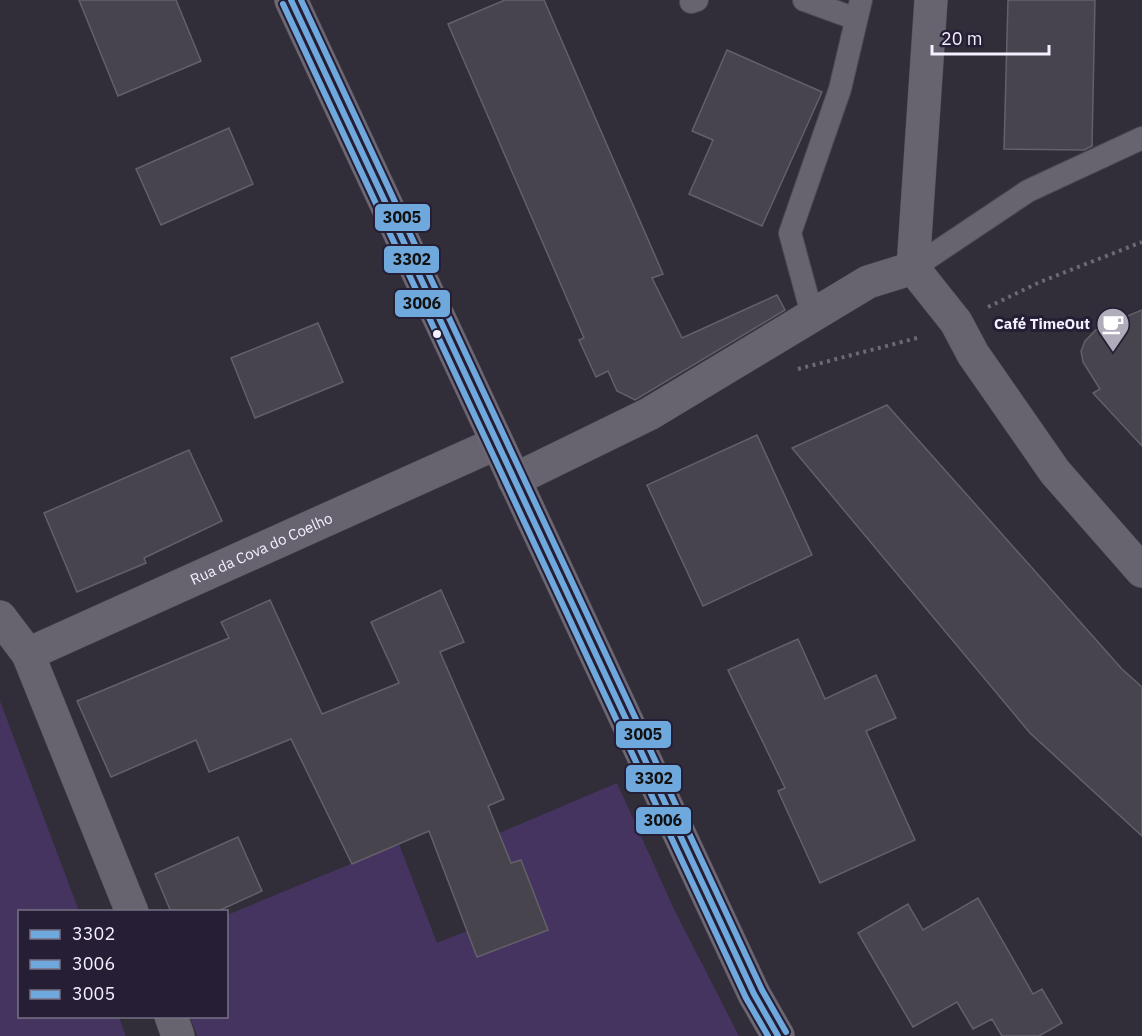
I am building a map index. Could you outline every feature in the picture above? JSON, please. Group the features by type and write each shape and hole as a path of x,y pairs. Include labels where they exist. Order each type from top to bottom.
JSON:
{"main road":[{"path":"291,0 754,994 778,1036"}],"street":[{"path":"931,0 913,268 956,322 973,354 1055,472 1142,571"},
{"path":"514,480 649,414 868,282 913,268"},
{"name":"Rua da Cova do Coelho","path":"28,654 497,443"},
{"path":"0,617 28,654 131,910"},
{"path":"171,1018 178,1036"}],"lane":[{"path":"804,0 858,9 840,89 790,233 812,314"},
{"path":"913,268 1028,191 1142,138"}],"shaded area":[{"path":"0,701 79,910 18,910 18,1018 119,1018 126,1036 0,1036"},
{"path":"617,783 674,909 739,1036 197,1036 190,1018 228,1018 228,915 399,844 437,943 467,931 477,957 548,930 521,860 511,863 490,837"}],"building":[{"path":"79,0 176,0 201,61 118,96"},
{"path":"505,0 544,0 663,274 652,278 682,338 777,295 785,310 635,400 617,391 608,371 596,377 579,340 584,338 448,24"},
{"path":"1008,0 1095,0 1092,146 1084,150 1004,149"},
{"path":"727,50 822,92 762,226 689,194 713,140 692,131"},
{"path":"229,128 253,184 161,225 136,169"},
{"path":"1142,310 1142,446 1093,393 1100,389 1083,362 1081,351 1085,341 1098,328"},
{"path":"318,323 343,382 255,418 231,358"},
{"path":"887,405 1122,669 1142,687 1142,836 1030,733 792,448"},
{"path":"757,435 812,555 703,606 647,485"},
{"path":"189,450 222,521 144,558 146,563 77,592 44,513"},
{"path":"441,590 464,642 440,652 504,799 488,806 511,863 521,860 548,930 477,957 429,831 352,864 291,739 209,772 196,740 111,777 77,701 229,638 221,622 270,600 322,714 399,683 371,622"},
{"path":"798,639 825,699 876,675 896,718 866,731 915,840 820,883 778,791 785,788 728,670"},
{"path":"238,837 262,891 220,910 170,910 155,874"},
{"path":"978,898 1033,994 1042,989 1062,1023 1039,1036 1002,1036 992,1019 973,1029 957,1002 913,1027 858,933 908,904 923,930"}],"transit line":[{"name":"3302","path":"291,0 754,994 778,1036"},
{"name":"3005","path":"301,0 762,990 786,1032"},
{"name":"3006","path":"283,4 746,998 768,1036"}],"place":[{"name":"Café TimeOut","path":"1113,353"}]}
